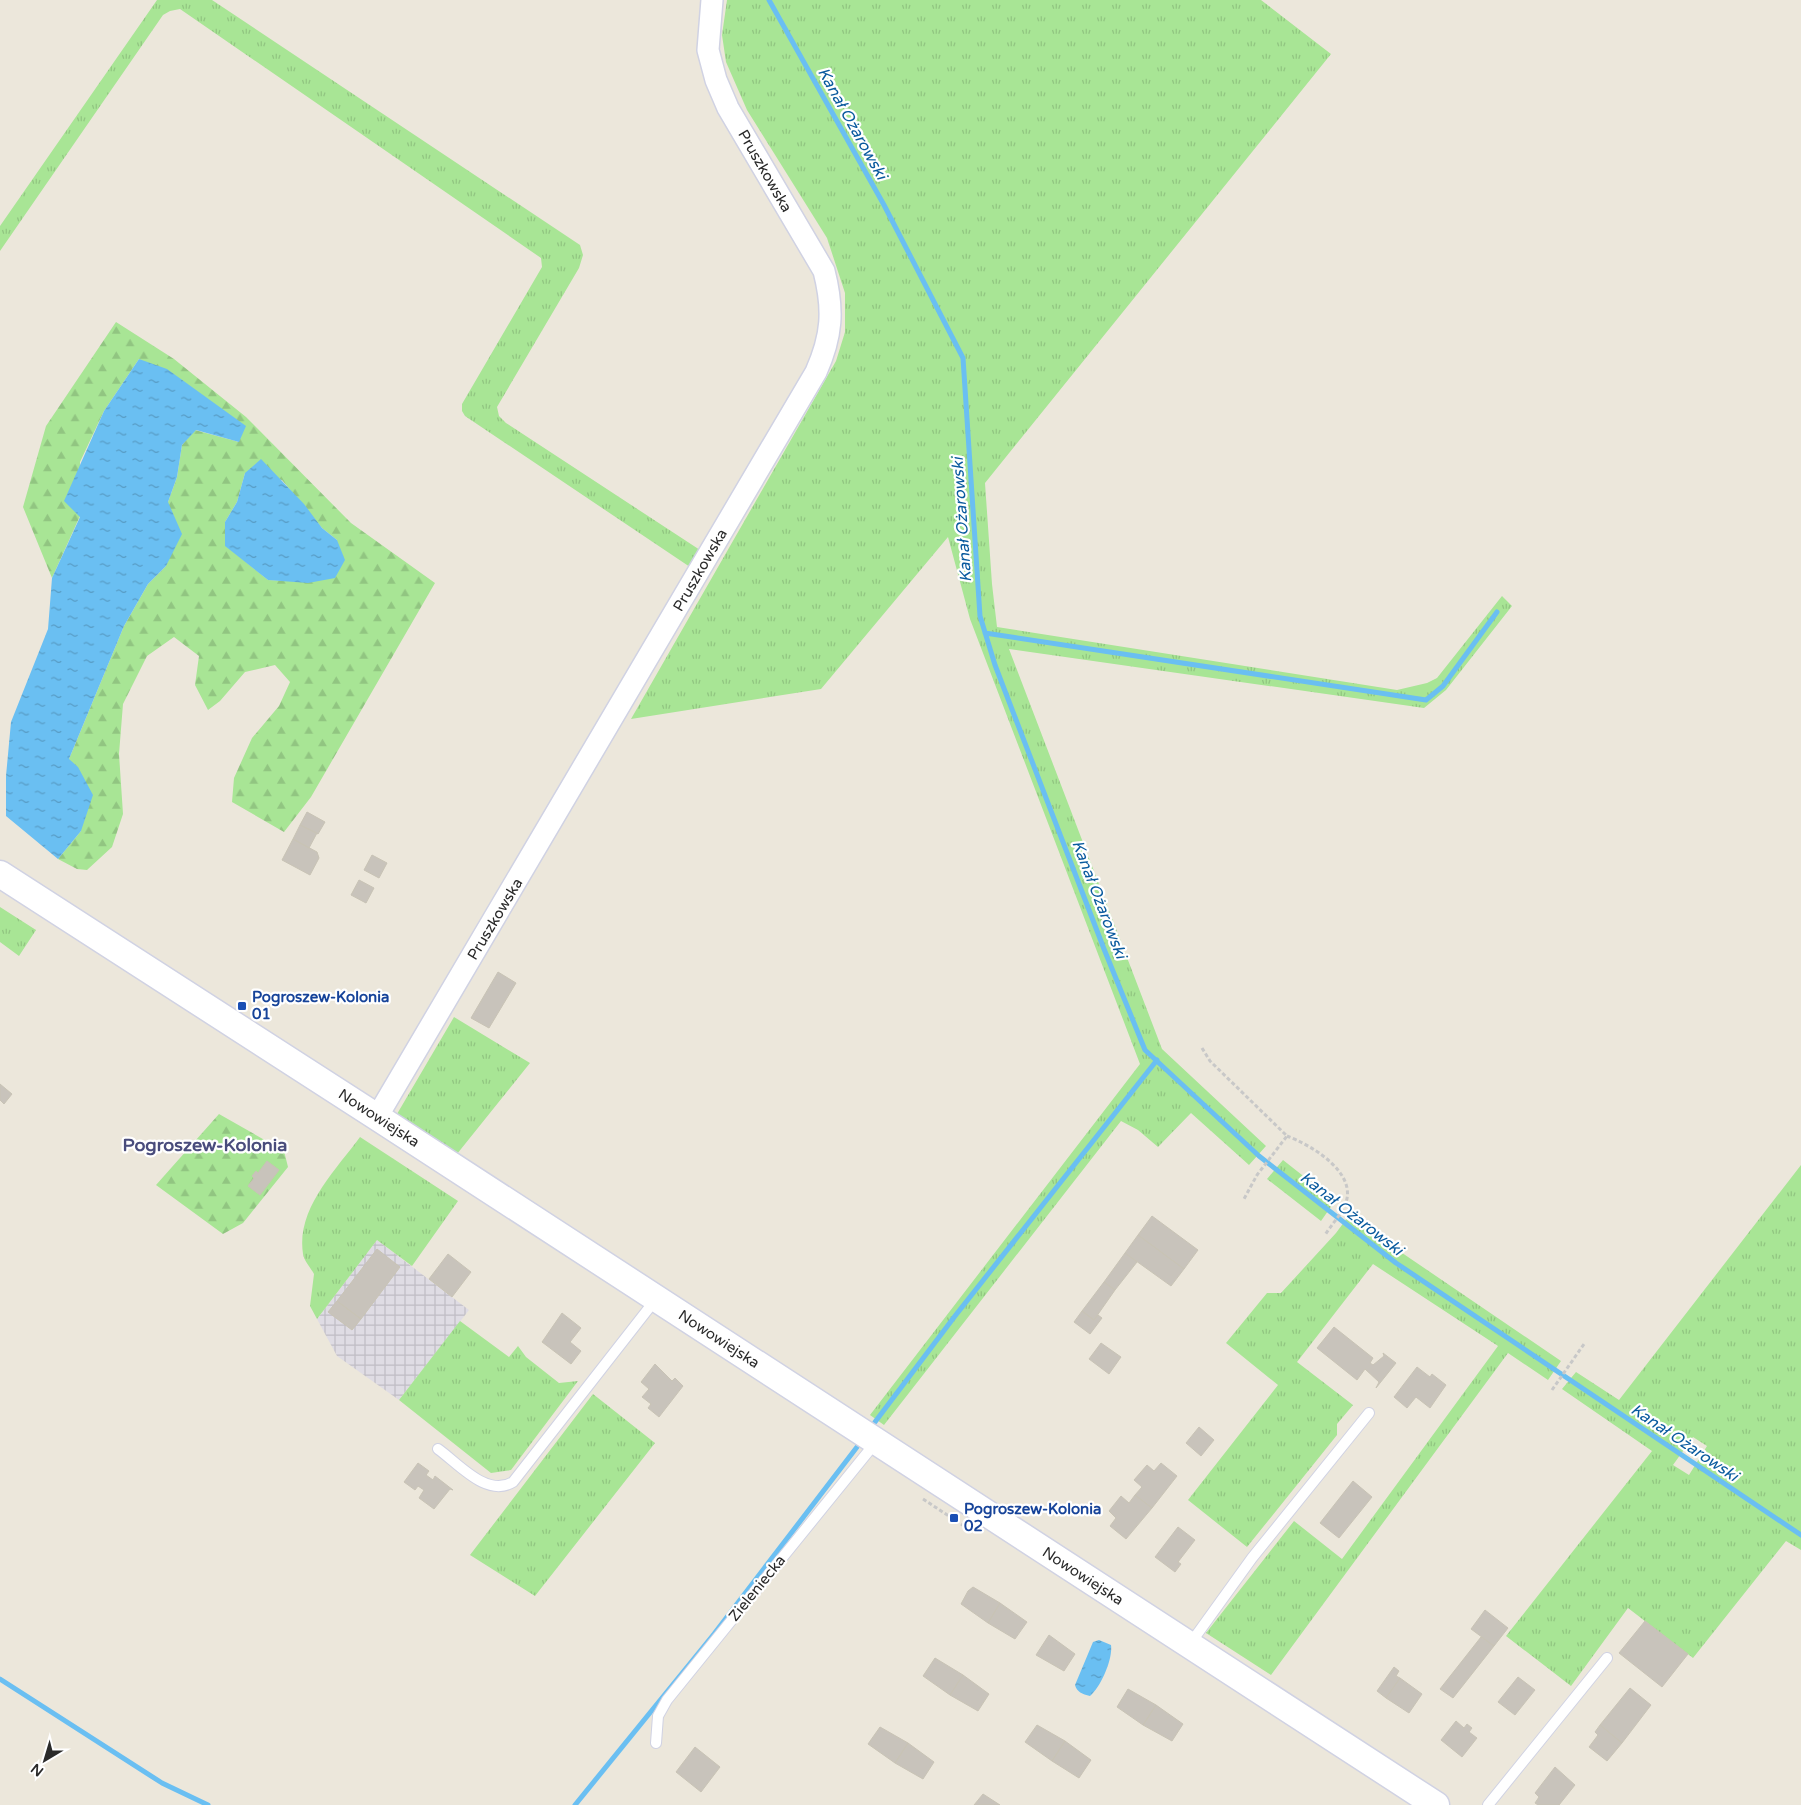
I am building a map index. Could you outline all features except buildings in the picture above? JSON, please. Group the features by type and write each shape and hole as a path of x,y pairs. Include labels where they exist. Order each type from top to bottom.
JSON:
{"street":[{"name":"Pruszkowska","path":"377,1116 806,390 826,348 831,298 824,271 728,108 711,67 708,50 712,0"},
{"name":"Nowowiejska","path":"0,874 377,1116 1436,1805"}],"lane":[{"path":"438,1449 491,1487 504,1488 513,1482 657,1298"},
{"path":"1189,1645 1252,1558 1369,1413"},
{"name":"Zieleniecka","path":"656,1743 658,1716 667,1700 877,1442"},
{"path":"1488,1805 1607,1658"}],"path":[{"path":"1202,1048 1210,1061 1287,1136 1305,1142 1325,1156 1337,1169 1346,1188 1346,1205 1325,1235"},
{"path":"1244,1199 1257,1175 1287,1136"},
{"path":"1552,1390 1584,1344"}],"shaded area":[{"path":"377,1240 469,1310 399,1400 337,1356 317,1319"}],"green space":[{"path":"157,0 212,0 580,245 583,255 579,268 497,407 499,416 506,423 700,550 690,567 465,416 462,411 462,404 542,267 541,258 180,9 163,15 0,251 0,226"},
{"path":"727,0 1261,0 1331,54 985,483 997,627 1397,690 1427,683 1437,678 1502,596 1512,606 1446,690 1424,708 1009,649 1162,1049 1266,1146 1249,1165 1191,1113 1158,1147 1138,1130 1121,1121 884,1425 870,1415 1140,1064 970,619 948,537 821,689 631,719 836,361 845,332 845,293 827,238 747,110 726,62 722,35"},
{"path":"116,322 174,359 246,417 351,523 435,583 311,797 284,832 232,802 234,778 252,738 279,706 290,682 275,665 245,672 220,701 208,710 195,685 199,656 174,637 147,656 123,704 119,754 123,814 112,847 87,870 77,869 58,859 81,831 69,759 124,626 148,584 166,566 168,502 177,477 182,445 195,430 239,442 139,359 104,411 80,462 80,516 52,578 23,507 46,426","holes":["245,473 282,480 322,528 337,540 288,581 268,580 225,545 225,522 237,502"]},
{"path":"0,907 36,930 19,956 0,942"},
{"path":"454,1017 530,1063 457,1154 397,1114"},
{"path":"219,1114 284,1151 288,1167 243,1223 223,1234 156,1185"},
{"path":"360,1137 458,1201 412,1266 377,1240 317,1319 310,1306 314,1274 303,1254 302,1237 305,1222 311,1206 329,1177"},
{"path":"1283,1160 1335,1201 1321,1221 1267,1179"},
{"path":"1801,1165 1801,1550 1786,1541 1693,1658 1628,1608 1571,1686 1506,1636 1652,1451 1562,1389 1576,1372 1619,1400","holes":["1693,1437 1707,1446 1689,1475 1673,1465"]},
{"path":"1350,1214 1386,1242 1561,1361 1548,1380 1508,1353 1271,1675 1206,1633 1294,1521 1342,1559 1498,1346 1373,1264 1297,1362 1353,1405 1337,1424 1337,1435 1247,1547 1188,1500 1278,1385 1226,1343 1267,1293 1281,1293 1336,1233"},
{"path":"460,1321 509,1357 518,1346 526,1357 559,1383 578,1381 511,1470 491,1473 399,1400"},
{"path":"593,1394 655,1443 535,1596 470,1555"}],"water":[{"path":"139,359 167,369 246,426 239,442 196,430 182,445 177,477 168,502 182,534 166,566 148,584 124,626 69,759 78,767 93,795 81,831 58,859 6,816 6,776 11,722 48,629 52,578 80,517 64,501 104,411"},
{"path":"261,459 304,504 322,528 337,540 345,560 335,578 308,583 268,580 225,546 225,522 237,502 245,473"},
{"path":"1099,1640 1111,1645 1110,1658 1102,1680 1090,1696 1080,1692 1075,1685 1093,1642"}],"waterway":[{"name":"Kanał Ożarowski","path":"769,0 884,205 963,358 980,616 995,665 1104,949 1145,1050 1259,1156 1396,1263 1801,1535"},
{"path":"985,633 1426,700 1443,686 1497,612"},
{"path":"875,1422 955,1316 1157,1060"},
{"path":"575,1805 714,1634 857,1447"},
{"path":"0,1679 162,1783 208,1805"}],"place":[{"name":"Pogroszew-Kolonia 01","path":"242,1006"},
{"name":"Pogroszew-Kolonia 02","path":"954,1518"}],"district":[{"name":"Pogroszew-Kolonia","path":"205,1145"}]}
